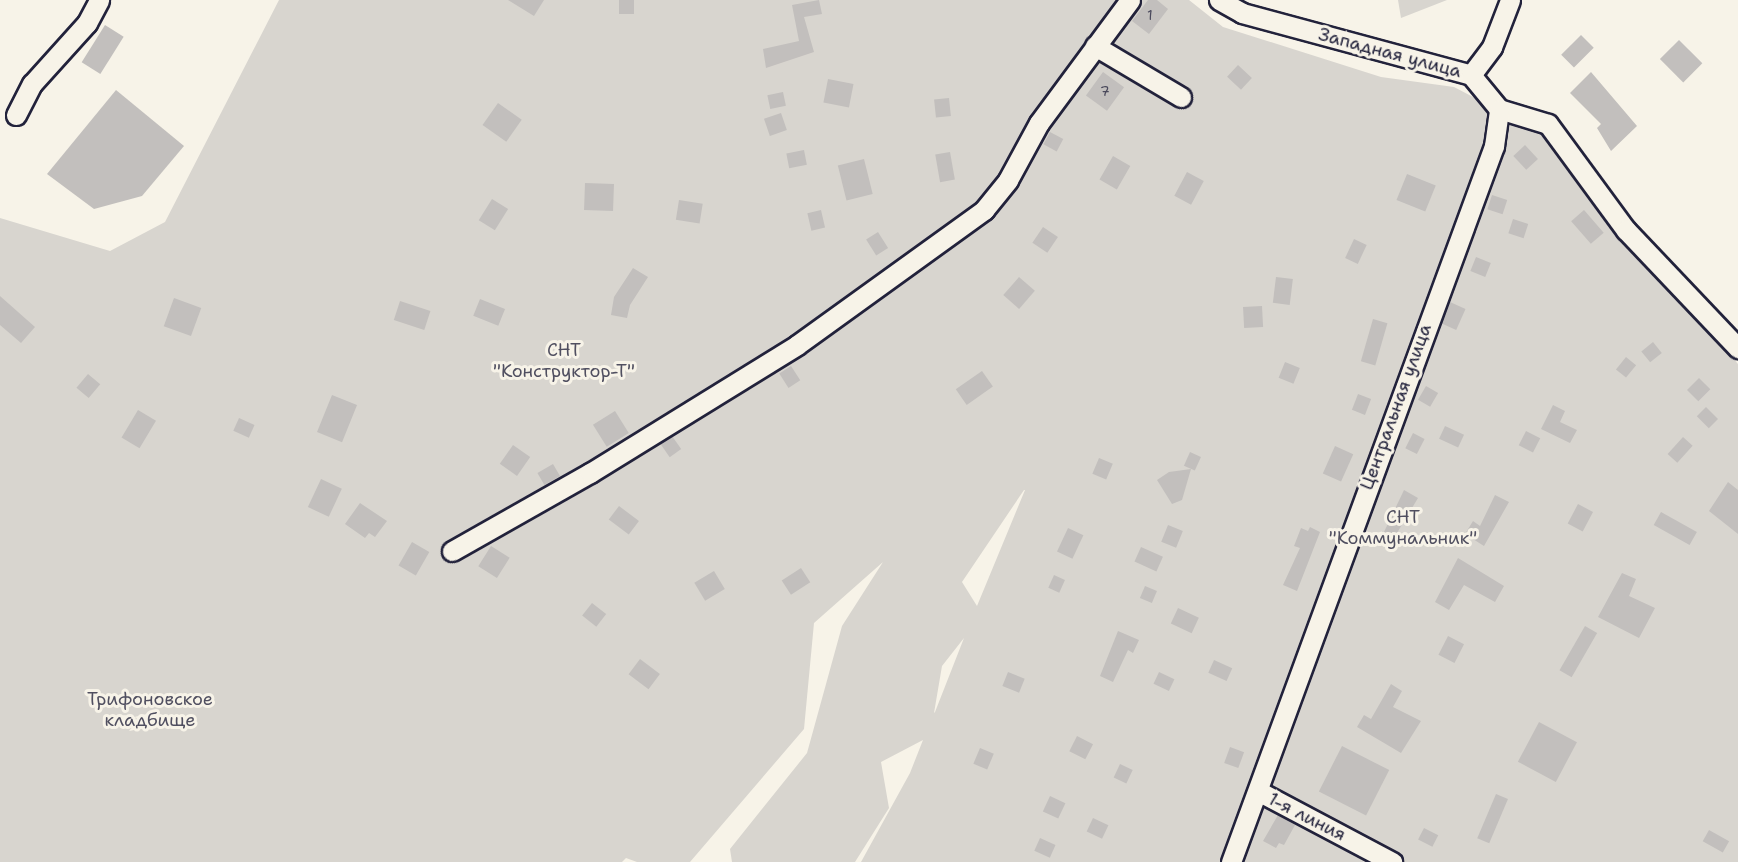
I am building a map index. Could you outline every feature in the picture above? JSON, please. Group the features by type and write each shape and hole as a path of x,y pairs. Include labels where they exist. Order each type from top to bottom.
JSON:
{"street":[{"path":"16,115 32,84 87,23 99,0"},
{"path":"452,551 590,473 797,345 984,210 1095,46 1130,0"},
{"name":"Западная улица","path":"1219,0 1242,13 1471,75 1499,109"},
{"path":"1471,75 1492,47 1510,0"},
{"path":"1095,46 1181,97"},
{"path":"1499,109 1548,124 1626,230 1738,348"},
{"name":"Центральная улица","path":"1231,862 1494,146 1499,109"},
{"name":"1-я линия","path":"1258,791 1392,862"}],"green space":[{"path":"279,0 1189,0 1223,27 1381,77 1454,87 1542,133 1738,364 1738,862 861,862 910,773 923,740 881,762 889,808 855,862 732,862 730,849 807,753 842,626 883,562 814,623 804,729 690,862 637,862 626,858 622,862 0,862 0,218 110,251 165,222","holes":["1025,490 977,606 962,582","964,638 935,712 934,713 942,666"]},
{"path":"1398,0 1447,0 1401,18"}],"building":[{"path":"508,0 544,0 534,16"},
{"path":"619,0 634,0 634,14 619,14"},
{"path":"819,0 822,14 804,17 814,52 766,68 763,49 799,41 792,5"},
{"path":"1148,0 1157,0 1168,9 1149,34 1132,21"},
{"path":"105,25 124,37 100,74 82,62"},
{"path":"1581,35 1594,48 1574,68 1561,55"},
{"path":"1679,40 1702,63 1683,82 1660,59"},
{"path":"1238,65 1252,78 1241,90 1227,77"},
{"path":"1103,72 1124,87 1107,111 1086,95"},
{"path":"1591,72 1637,126 1611,151 1597,128 1601,124 1570,93"},
{"path":"828,79 854,84 849,108 823,103"},
{"path":"116,90 184,146 142,196 94,209 47,174"},
{"path":"783,92 786,106 770,109 767,95"},
{"path":"949,98 951,116 936,117 934,100"},
{"path":"498,103 522,120 506,142 483,125"},
{"path":"781,113 787,130 770,136 764,119"},
{"path":"1050,132 1063,139 1057,151 1043,144"},
{"path":"1525,145 1538,159 1526,170 1513,156"},
{"path":"804,150 807,165 789,168 786,153"},
{"path":"950,152 955,180 940,182 935,155"},
{"path":"1113,156 1130,166 1117,189 1100,179"},
{"path":"864,159 873,194 847,200 838,166"},
{"path":"1187,172 1204,181 1191,205 1174,196"},
{"path":"1407,174 1436,186 1425,212 1397,200"},
{"path":"585,183 614,184 613,211 584,210"},
{"path":"1492,195 1507,200 1503,214 1487,209"},
{"path":"492,199 508,209 495,230 479,220"},
{"path":"679,200 703,204 700,224 676,220"},
{"path":"821,210 825,228 811,231 807,213"},
{"path":"1584,210 1604,233 1591,244 1571,221"},
{"path":"1513,219 1528,224 1524,238 1508,233"},
{"path":"1043,227 1058,237 1047,253 1032,243"},
{"path":"878,232 888,248 876,256 866,239"},
{"path":"1354,239 1367,245 1358,264 1345,258"},
{"path":"1476,257 1491,263 1485,277 1470,271"},
{"path":"633,268 648,277 630,305 627,318 611,315 614,297"},
{"path":"1019,277 1035,291 1019,309 1003,295"},
{"path":"1276,277 1293,279 1290,305 1273,303"},
{"path":"0,296 35,327 21,343 0,325"},
{"path":"174,298 201,308 191,336 164,326"},
{"path":"480,299 505,309 498,326 473,316"},
{"path":"400,301 430,311 424,330 394,320"},
{"path":"1450,302 1466,309 1456,330 1441,323"},
{"path":"1262,306 1263,327 1244,328 1243,307"},
{"path":"1373,319 1387,323 1375,365 1361,361"},
{"path":"1653,342 1662,353 1650,362 1641,351"},
{"path":"1626,357 1636,365 1626,378 1616,369"},
{"path":"1285,362 1300,368 1293,384 1279,378"},
{"path":"791,366 800,380 789,388 779,374"},
{"path":"982,371 993,387 967,405 956,389"},
{"path":"88,374 100,384 89,398 76,388"},
{"path":"1699,378 1710,389 1698,401 1687,390"},
{"path":"1426,386 1438,393 1430,407 1418,400"},
{"path":"1358,394 1371,399 1365,415 1352,410"},
{"path":"332,395 357,405 342,442 317,432"},
{"path":"1553,405 1565,411 1560,422 1577,430 1570,443 1541,429"},
{"path":"1706,407 1718,419 1709,428 1697,416"},
{"path":"138,410 156,421 140,448 122,437"},
{"path":"615,411 629,433 607,447 593,425"},
{"path":"239,418 255,425 249,438 233,431"},
{"path":"1445,426 1464,435 1458,448 1439,439"},
{"path":"1526,431 1540,438 1533,453 1519,445"},
{"path":"1413,433 1425,439 1417,454 1405,448"},
{"path":"672,436 681,449 670,457 661,444"},
{"path":"1683,437 1693,446 1677,463 1668,454"},
{"path":"513,445 530,457 517,476 500,464"},
{"path":"1335,446 1353,454 1341,482 1323,473"},
{"path":"1190,452 1201,457 1195,471 1184,466"},
{"path":"1099,458 1113,464 1106,480 1092,474"},
{"path":"553,464 560,476 544,485 537,473"},
{"path":"1191,469 1182,500 1172,504 1157,480 1169,472"},
{"path":"321,479 342,489 329,517 308,507"},
{"path":"1728,482 1738,490 1738,534 1709,511"},
{"path":"1404,490 1418,498 1394,538 1384,532"},
{"path":"1495,495 1509,502 1484,546 1465,534 1473,521 1480,526"},
{"path":"360,503 387,521 375,537 369,533 365,538 345,524"},
{"path":"1578,504 1593,512 1583,531 1568,523"},
{"path":"619,506 639,521 629,535 609,520"},
{"path":"1661,512 1697,532 1690,545 1654,525"},
{"path":"1168,525 1183,531 1176,548 1161,542"},
{"path":"1310,527 1320,532 1297,591 1283,585 1300,548 1294,546 1301,528 1308,531"},
{"path":"1068,528 1083,535 1072,559 1057,552"},
{"path":"412,542 429,552 416,575 398,565"},
{"path":"491,546 510,558 497,578 478,566"},
{"path":"1141,547 1163,557 1156,571 1134,562"},
{"path":"1458,558 1504,586 1495,602 1464,585 1449,610 1435,602"},
{"path":"801,568 810,582 791,595 782,581"},
{"path":"714,571 725,589 705,601 694,583"},
{"path":"1622,573 1636,579 1629,596 1655,608 1639,638 1598,617"},
{"path":"1054,575 1065,580 1059,593 1048,588"},
{"path":"1145,586 1157,591 1152,603 1140,598"},
{"path":"592,603 606,614 596,627 582,616"},
{"path":"1178,608 1199,618 1192,633 1171,623"},
{"path":"1585,626 1597,633 1572,677 1560,670"},
{"path":"1118,631 1139,640 1133,653 1128,650 1113,682 1100,676"},
{"path":"1448,636 1464,644 1455,663 1438,655"},
{"path":"640,659 660,674 649,689 629,674"},
{"path":"1214,660 1232,668 1227,681 1208,673"},
{"path":"1008,672 1025,679 1019,693 1002,686"},
{"path":"1159,672 1174,679 1169,691 1154,684"},
{"path":"1391,684 1402,691 1393,707 1421,721 1401,753 1357,727 1364,715 1371,719"},
{"path":"1539,722 1577,742 1556,782 1518,762"},
{"path":"1077,736 1093,744 1085,759 1069,751"},
{"path":"1342,746 1389,770 1366,816 1319,791"},
{"path":"1230,747 1244,752 1238,768 1224,763"},
{"path":"980,748 994,754 987,770 973,764"},
{"path":"1120,764 1133,770 1126,784 1114,778"},
{"path":"1496,794 1508,799 1489,843 1477,838"},
{"path":"1050,796 1065,803 1058,819 1043,811"},
{"path":"1278,815 1295,825 1284,845 1279,843 1276,848 1263,841"},
{"path":"1093,818 1108,825 1102,839 1087,832"},
{"path":"1424,828 1438,835 1432,847 1418,840"},
{"path":"1709,830 1729,841 1723,853 1703,841"},
{"path":"1040,838 1056,845 1050,858 1034,851"}],"park label":[{"name":"СНТ \"Конструктор-Т\"","path":"564,361"},
{"name":"СНТ \"Коммунальник\"","path":"1403,528"},
{"name":"Трифоновское кладбище","path":"150,710"}]}
